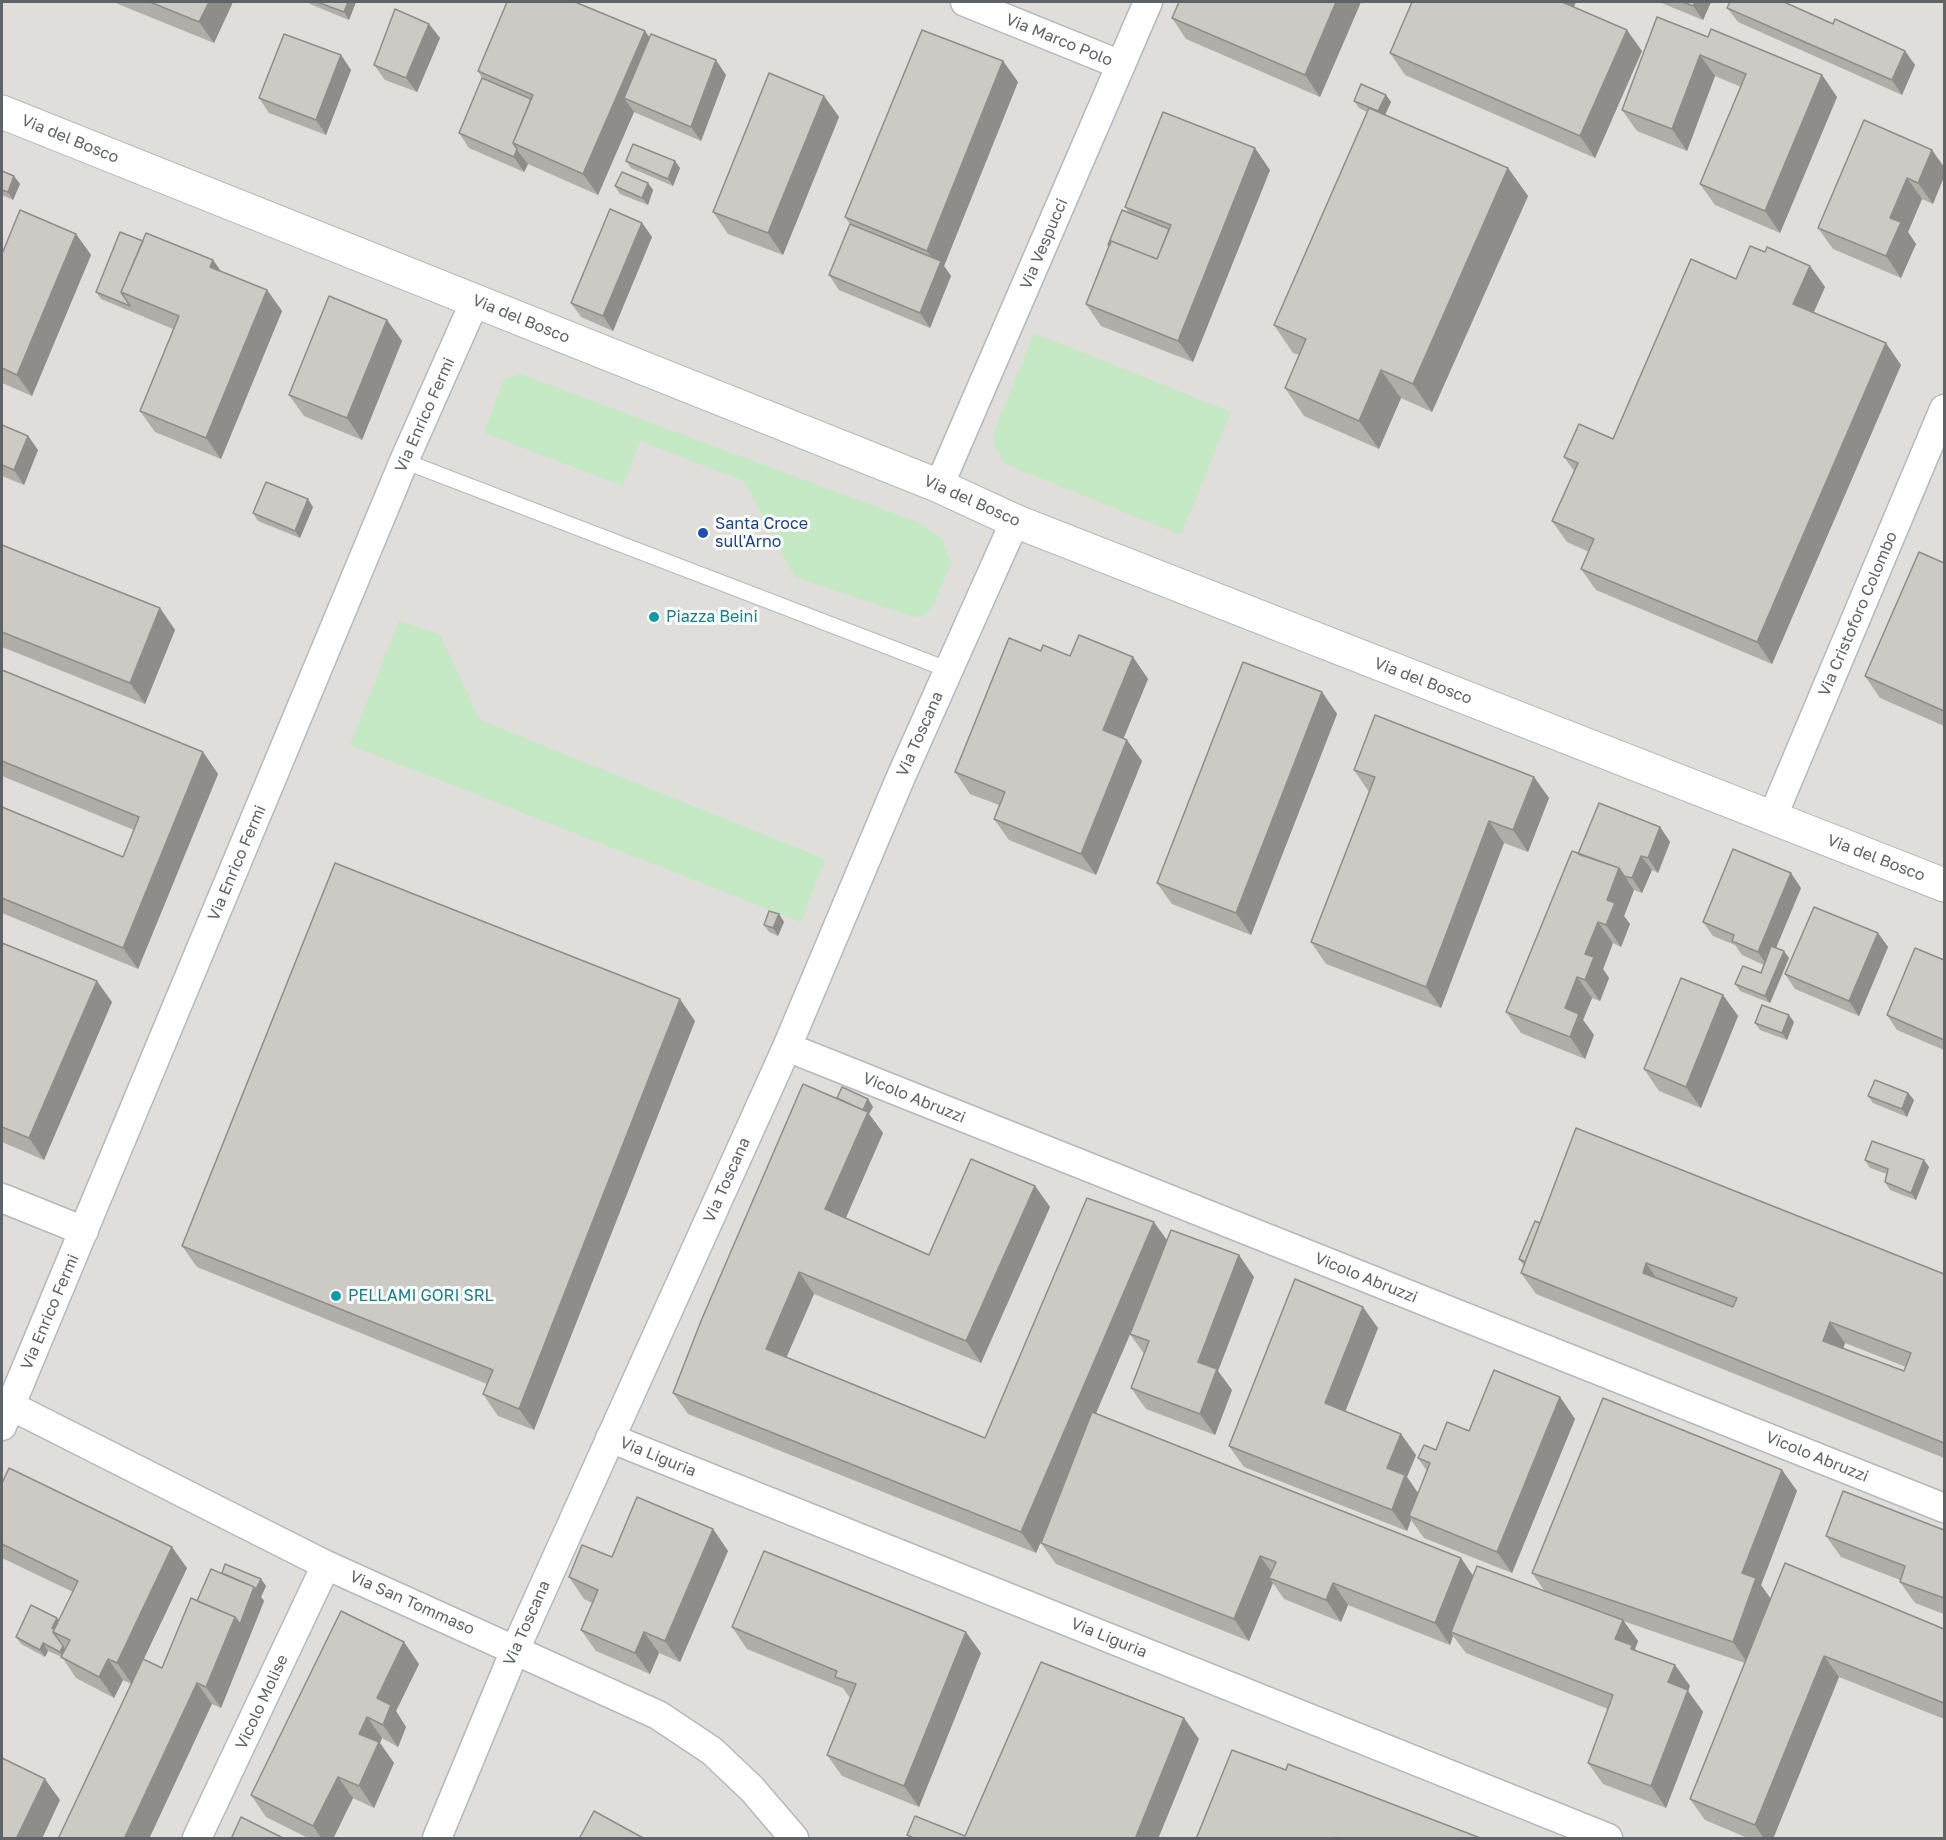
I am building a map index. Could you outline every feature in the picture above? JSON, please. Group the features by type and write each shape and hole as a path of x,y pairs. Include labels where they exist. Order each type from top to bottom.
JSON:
{"street":[{"name":"Via Marco Polo","path":"965,2 1121,65"},
{"name":"Via Vespucci","path":"939,486 1148,2"},
{"name":"Via del Bosco","path":"2,112 939,486 1015,521 1944,885"},
{"name":"Via Enrico Fermi","path":"5,1412 84,1231 405,461 475,301"},
{"name":"Via Cristoforo Colombo","path":"1772,818 1944,409"},
{"name":"Via Toscana","path":"437,1839 515,1650 787,1047 896,790 1015,521"},
{"name":"Vicolo Abruzzi","path":"787,1047 1944,1508"},
{"path":"2,1198 84,1231"},
{"name":"Via San Tommaso","path":"5,1412 326,1565 658,1715 712,1751 752,1789 794,1839"},
{"name":"Via Liguria","path":"610,1438 1608,1839"},
{"name":"Vicolo Molise","path":"197,1839 326,1565"}],"lane":[{"path":"405,461 949,670"}],"shaded area":[{"path":"2,2 1944,2 1944,1838 2,1838"}],"green space":[{"path":"1034,333 1231,412 1181,535 1005,464 994,444 994,432"},
{"path":"521,374 922,524 942,539 951,562 933,607 924,616 914,617 795,577 744,481 640,441 623,486 484,433 504,379"},
{"path":"399,621 440,635 480,720 825,859 801,922 350,745"}],"building":[{"path":"150,2 209,2 199,22"},
{"path":"317,2 348,2 344,12"},
{"path":"507,2 575,2 645,31 583,174 513,143 533,95 478,71"},
{"path":"1179,2 1336,2 1305,75 1172,18"},
{"path":"1412,2 1562,2 1627,30 1580,136 1390,53"},
{"path":"1683,2 1695,2 1693,6"},
{"path":"1730,2 1784,2 1833,24 1835,19 1905,51 1892,80 1727,8"},
{"path":"395,9 429,24 406,78 374,65"},
{"path":"1657,17 1708,37 1711,29 1822,75 1765,211 1700,184 1746,74 1700,55 1672,129 1622,110"},
{"path":"922,30 1003,61 927,251 845,217"},
{"path":"284,34 341,55 316,120 259,98"},
{"path":"651,34 716,60 691,127 624,98"},
{"path":"769,73 824,96 768,233 713,212"},
{"path":"482,78 531,99 513,143 517,149 514,157 459,133"},
{"path":"1361,84 1386,95 1378,111 1354,101"},
{"path":"1369,108 1508,168 1413,384 1381,370 1359,421 1285,388 1306,339 1274,325"},
{"path":"1163,112 1255,148 1178,341 1086,304 1111,241 1157,259 1171,225 1125,207"},
{"path":"1864,120 1932,150 1918,183 1907,178 1890,218 1901,222 1886,256 1818,228"},
{"path":"633,144 675,161 668,179 626,161"},
{"path":"2,171 14,176 8,192 2,190"},
{"path":"622,172 648,183 642,198 615,186"},
{"path":"610,209 642,223 603,316 571,303"},
{"path":"20,210 76,234 17,375 2,368 2,254"},
{"path":"1122,210 1169,229 1157,259 1111,241 1108,245"},
{"path":"850,224 941,261 920,313 829,275"},
{"path":"120,232 143,241 121,292 130,306 96,292"},
{"path":"146,233 213,260 210,267 267,290 206,438 140,411 179,316 121,292"},
{"path":"1750,246 1765,252 1767,247 1810,266 1793,304 1886,343 1757,642 1581,569 1594,539 1552,521 1578,463 1564,457 1579,424 1613,439 1691,259 1736,279"},
{"path":"329,296 387,320 347,418 289,395"},
{"path":"2,425 28,436 14,470 2,465"},
{"path":"266,482 308,499 295,531 253,513"},
{"path":"2,545 160,608 130,683 2,632"},
{"path":"1919,552 1944,563 1944,711 1865,676"},
{"path":"1079,635 1133,657 1103,730 1127,740 1081,854 994,819 1005,792 955,772 1009,638 1041,651 1043,645 1070,656"},
{"path":"1243,662 1322,692 1236,913 1157,883"},
{"path":"2,670 203,752 123,948 2,898 2,807 123,857 139,817 2,761"},
{"path":"1375,715 1534,777 1513,830 1489,821 1426,987 1311,942 1375,777 1354,770"},
{"path":"1599,803 1660,827 1648,858 1641,856 1632,878 1624,876 1619,868 1578,854"},
{"path":"1733,849 1791,873 1758,952 1732,941 1734,935 1703,922"},
{"path":"1572,851 1619,868 1607,900 1615,903 1606,925 1598,922 1585,954 1594,957 1585,980 1577,977 1565,1008 1579,1014 1570,1037 1506,1012"},
{"path":"335,863 680,999 519,1409 483,1394 493,1370 182,1246"},
{"path":"1814,907 1878,933 1849,1001 1785,974"},
{"path":"769,911 779,914 773,928 764,925"},
{"path":"2,943 97,981 29,1138 2,1127"},
{"path":"1771,946 1784,951 1765,996 1735,984 1743,966 1761,973"},
{"path":"1915,948 1944,960 1944,1040 1887,1015"},
{"path":"1681,978 1723,995 1686,1087 1644,1069"},
{"path":"1762,1005 1789,1015 1782,1033 1755,1023"},
{"path":"1875,1080 1908,1093 1902,1109 1868,1096"},
{"path":"803,1084 868,1112 825,1209 929,1255 971,1159 1035,1186 966,1341 799,1272 766,1349 985,1438 1087,1198 1154,1222 1021,1532 673,1393 701,1321"},
{"path":"842,1087 868,1099 863,1110 837,1098"},
{"path":"1576,1128 1944,1274 1944,1443 1521,1273","holes":["1646,1263 1737,1298 1733,1307 1643,1273","1830,1322 1911,1353 1904,1371 1823,1341"]},
{"path":"1872,1141 1924,1160 1911,1193 1885,1182 1888,1169 1865,1160"},
{"path":"1535,1221 1540,1223 1525,1262 1519,1259"},
{"path":"1171,1230 1239,1255 1198,1362 1217,1369 1200,1414 1131,1388 1149,1341 1130,1334"},
{"path":"1295,1279 1363,1307 1325,1403 1401,1434 1387,1468 1405,1475 1392,1510 1229,1446"},
{"path":"1494,1370 1560,1397 1497,1552 1409,1516 1430,1463 1418,1458 1424,1445 1436,1450 1447,1422 1469,1431"},
{"path":"1603,1398 1782,1470 1742,1573 1756,1578 1733,1642 1532,1573"},
{"path":"1092,1412 1461,1558 1435,1623 1333,1583 1326,1600 1269,1578 1276,1562 1260,1556 1234,1619 1041,1543"},
{"path":"9,1468 172,1547 117,1663 108,1659 99,1677 61,1657 70,1640 53,1632 78,1581 2,1544 2,1483"},
{"path":"1843,1491 1944,1530 1944,1598 1900,1582 1905,1566 1826,1536"},
{"path":"637,1497 713,1529 665,1641 644,1632 635,1653 581,1630 598,1590 569,1577 582,1545 612,1557"},
{"path":"764,1551 966,1632 904,1786 827,1755 856,1684 835,1677 837,1671 732,1627"},
{"path":"1785,1563 1944,1629 1944,1703 1824,1656 1755,1825 1690,1799"},
{"path":"225,1564 261,1579 256,1589 222,1573"},
{"path":"1477,1566 1623,1620 1615,1639 1632,1645 1631,1649 1675,1665 1668,1682 1688,1690 1651,1786 1588,1763 1613,1695 1451,1632"},
{"path":"211,1569 254,1587 240,1624 235,1617 197,1601"},
{"path":"191,1598 235,1617 206,1687 197,1683 124,1839 58,1839 143,1659 162,1668"},
{"path":"31,1605 57,1618 52,1628 63,1646 60,1652 43,1643 40,1650 16,1637"},
{"path":"341,1611 404,1642 377,1698 391,1705 383,1725 367,1717 359,1734 379,1742 359,1786 338,1777 313,1826 251,1795"},
{"path":"1041,1662 1184,1718 1135,1839 916,1839 907,1835 915,1816 965,1836"},
{"path":"1232,1750 1286,1770 1288,1764 1483,1839 1339,1839 1336,1837 1336,1839 1196,1839"},
{"path":"2,1758 45,1779 16,1839 2,1839"},
{"path":"594,1811 645,1839 579,1839"},
{"path":"241,1817 285,1839 231,1839"}],"place":[{"name":"Santa Croce sull'Arno","path":"703,533"},
{"name":"Piazza Beini","path":"654,617"},
{"name":"PELLAMI GORI SRL","path":"336,1296"}]}
